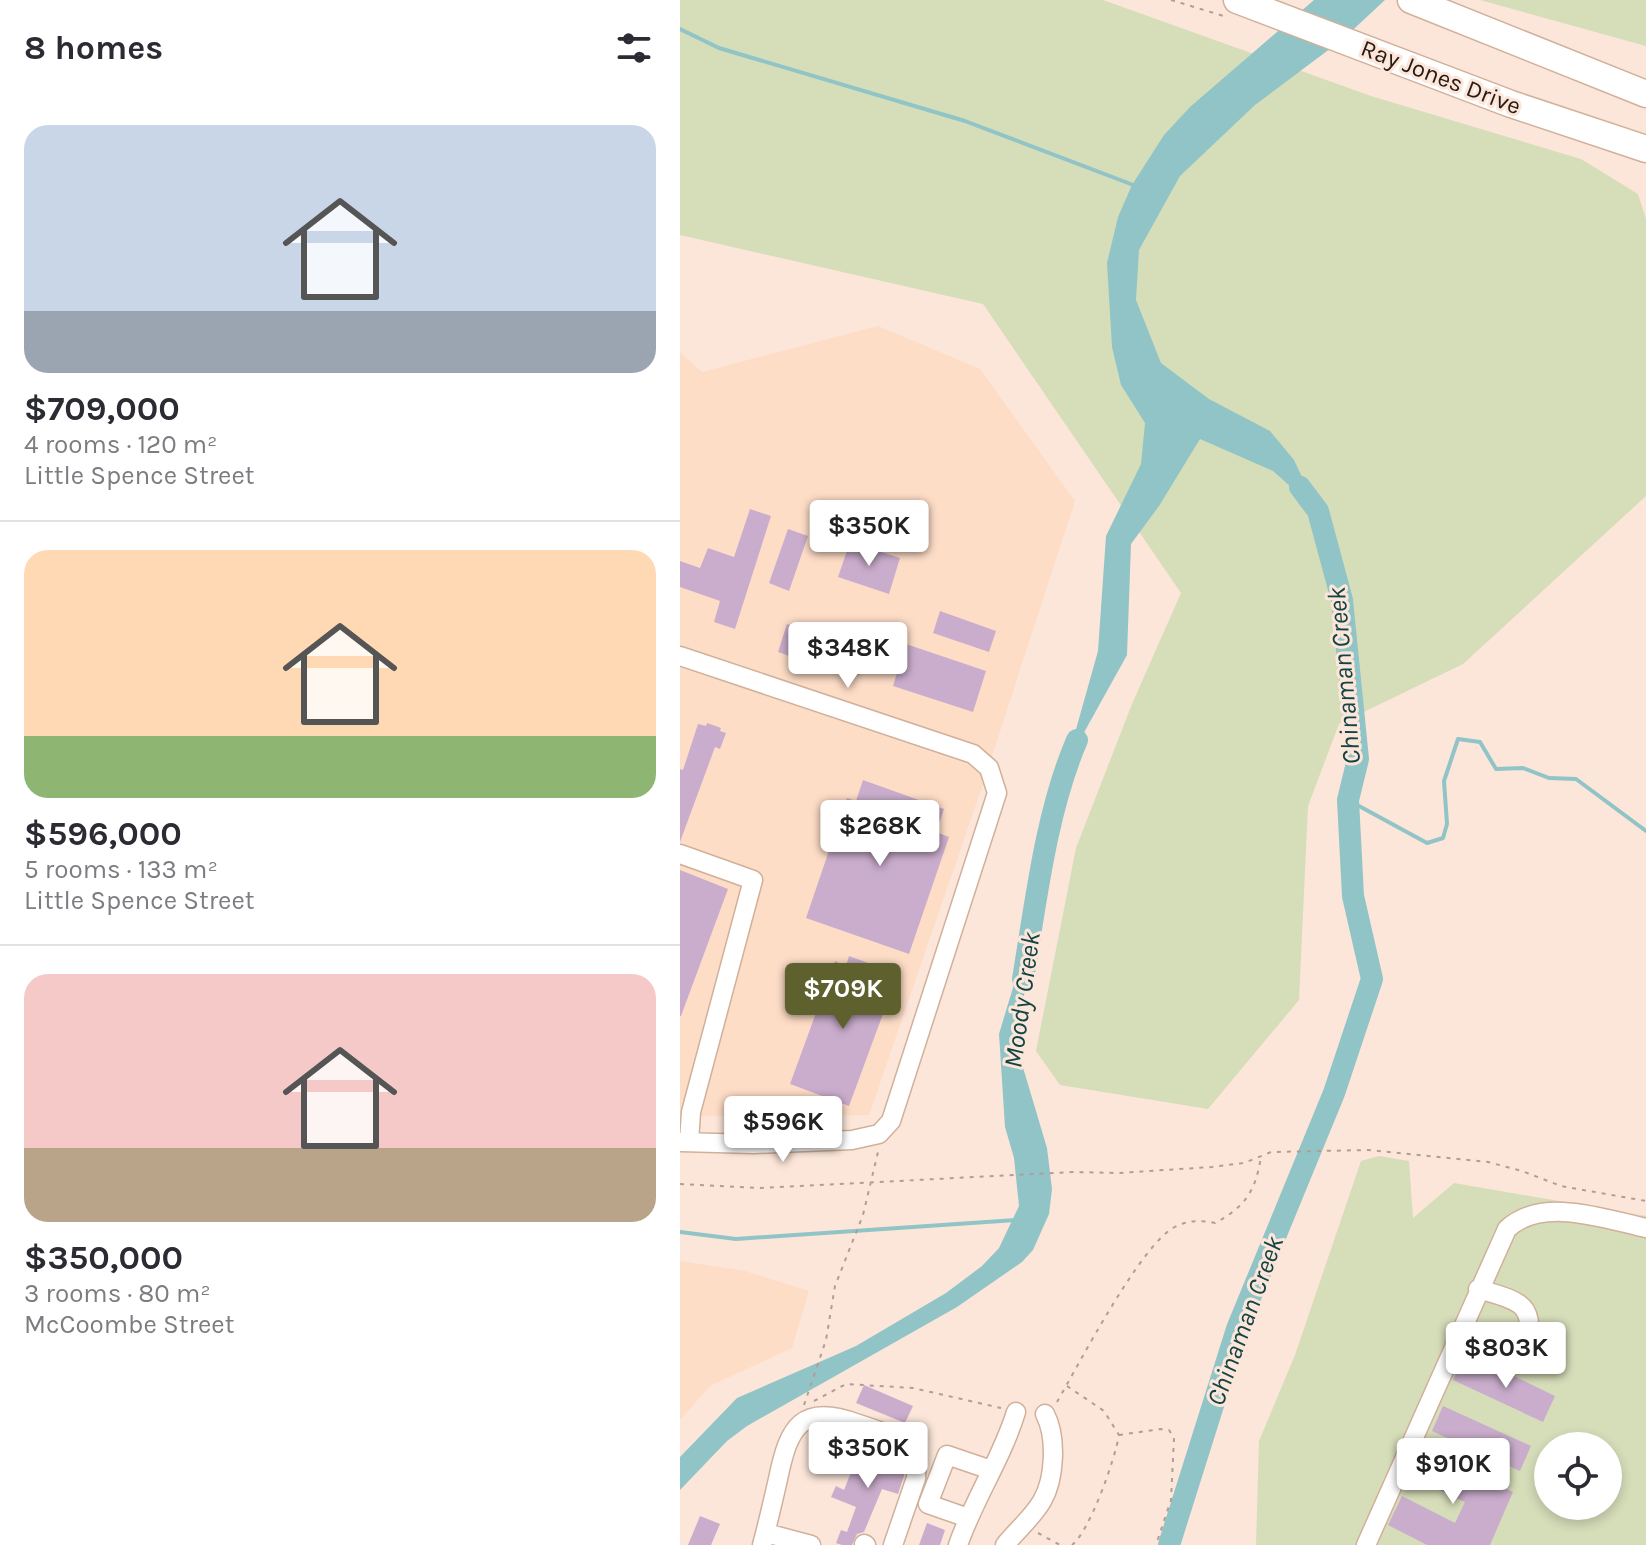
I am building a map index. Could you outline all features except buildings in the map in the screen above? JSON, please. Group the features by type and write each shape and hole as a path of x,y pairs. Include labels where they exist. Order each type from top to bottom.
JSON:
{"highway":[{"path":"1411,0 1646,94"},
{"name":"Ray Jones Drive","path":"1237,10 1265,10 1511,104 1646,149"}],"street":[{"path":"680,656 973,754 989,768 997,793 891,1121 876,1134 852,1140 754,1144 685,1142 753,880 680,854"},
{"path":"1366,1545 1500,1239 1513,1223 1536,1213 1563,1212 1646,1228"},
{"path":"1455,1343 1484,1358 1499,1361 1512,1357 1527,1338 1530,1324 1525,1309 1514,1301 1478,1289"},
{"path":"958,1545 1009,1435 1016,1412"},
{"path":"1005,1545 1042,1500 1048,1484 1052,1436 1045,1414"},
{"path":"811,1545 764,1539 789,1435 800,1424 822,1415 845,1419 889,1435 917,1456 916,1478 893,1545"},
{"path":"968,1518 928,1504 947,1455 991,1470"}],"path":[{"path":"1171,0 1237,10"},
{"path":"876,1134 878,1152 872,1182 863,1215 835,1286 826,1340 803,1408 846,1384 913,1388 1016,1412"},
{"path":"680,1184 761,1188 1073,1172 1118,1173 1227,1166 1271,1152 1369,1150 1488,1162 1561,1186 1646,1201"},
{"path":"1045,1414 1052,1410 1114,1305 1157,1241 1180,1224 1199,1220 1215,1223 1244,1204 1256,1183 1261,1156"},
{"path":"1066,1386 1104,1411 1119,1435 1112,1465 1081,1535 1072,1545"},
{"path":"1119,1435 1161,1429 1169,1430 1174,1438 1171,1500 1156,1545"},
{"path":"1023,1525 1060,1545"}],"shaded area":[{"path":"878,326 980,369 1075,501 979,796 869,1115 680,1116 680,352 702,372"},
{"path":"680,1261 745,1271 809,1291 792,1348 710,1386 680,1420"}],"green space":[{"path":"680,0 1103,0 1371,96 1581,159 1638,194 1646,219 1646,496 1463,664 1339,724 1308,806 1299,1000 1208,1109 1060,1085 1036,1051 1076,848 1132,704 1181,593 983,304 680,235"},
{"path":"1480,0 1646,0 1646,46"},
{"path":"1379,1156 1409,1161 1413,1218 1454,1183 1646,1216 1646,1545 1256,1545 1259,1441 1295,1355 1361,1161"}],"water":[{"path":"1314,0 1385,0 1343,39 1255,105 1180,176 1139,250 1136,300 1161,363 1209,399 1270,431 1294,460 1318,511 1273,471 1200,439 1159,506 1131,544 1127,655 1066,765 1098,651 1106,536 1141,464 1145,423 1121,385 1112,347 1107,263 1118,217 1132,185 1164,135 1190,107"},
{"path":"1028,950 1019,1054 1047,1148 1052,1189 1049,1214 1033,1250 1022,1262 957,1307 747,1426 727,1441 680,1490 680,1457 737,1398 856,1346 946,1293 982,1266 999,1248 1019,1206 1014,1158 1005,1127 999,1034 1021,961"}],"waterway":[{"path":"680,29 719,48 965,121 1136,186"},
{"name":"Chinaman Creek","path":"1169,1545 1237,1329 1334,1093 1372,979 1353,896 1348,800 1358,759 1342,600 1318,511 1300,487"},
{"path":"1348,800 1427,843 1443,838 1447,824 1444,781 1458,739 1480,742 1496,769 1523,768 1549,778 1576,779 1646,831"},
{"name":"Moody Creek","path":"1023,979 1050,827 1077,740"},
{"path":"680,1232 736,1239 1016,1220"}]}
